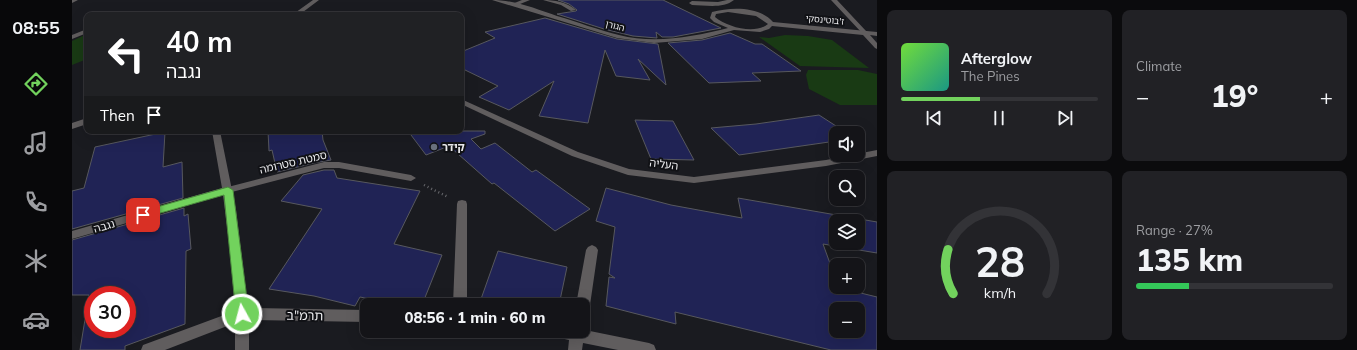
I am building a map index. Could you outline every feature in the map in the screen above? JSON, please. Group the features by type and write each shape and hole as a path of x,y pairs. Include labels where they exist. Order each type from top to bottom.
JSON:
{"street":[{"path":"299,12 316,0"},
{"name":"הגורן","path":"499,0 619,37 654,41 702,37 734,28"},
{"path":"515,4 527,0"},
{"path":"546,0 563,4 573,10"},
{"path":"685,0 714,12 728,10 760,16 770,21 771,24 766,29 760,30 734,28 714,20 712,15 714,12"},
{"path":"692,3 720,3 729,2 732,0"},
{"path":"728,10 733,2 732,0"},
{"path":"834,0 877,47"},
{"name":"ז'בוטינסקי","path":"771,24 877,34"},
{"path":"72,37 84,32"},
{"name":"העליה","path":"464,102 575,154 628,172 694,180 826,163 877,153"},
{"path":"72,126 84,122"},
{"path":"216,134 217,144 228,190 242,314 242,350"},
{"name":"סמטת סטרומה","path":"228,190 324,165 339,165 411,178"},
{"name":"נגבה","path":"72,235 228,190"},
{"path":"460,298 462,204"},
{"path":"584,298 592,250"},
{"path":"148,350 242,314"},
{"name":"תרמ\"ב","path":"242,314 360,316"},
{"path":"590,336 649,350"},
{"path":"575,350 577,338"}],"path":[{"path":"411,178 462,204"}],"green space":[{"path":"84,35 84,60 72,65 72,41"},
{"path":"785,35 808,36 832,40 869,68 800,66 759,37 769,38"},
{"path":"808,70 858,70 877,74 877,105 840,105 809,89 806,75"}],"building":[{"path":"558,0 663,0 721,28 673,37 662,37 656,32 657,38 633,36 604,29 557,14 577,10 569,4"},
{"path":"545,18 617,39 658,44 666,85 638,59 650,80 616,76 605,50 588,123 539,116 554,81 509,110 479,97 498,86 464,69 464,51 495,38 485,32"},
{"path":"730,33 755,44 762,44 801,71 752,73 761,81 709,83 668,43 702,40"},
{"path":"819,115 836,126 829,126 829,142 739,155 711,128 756,124"},
{"path":"635,120 673,121 694,160 651,159"},
{"path":"464,131 485,131 485,134 471,139 481,149 495,143 532,172 536,170 590,209 555,231 494,183 492,184 449,146 426,155 410,134 464,134"},
{"path":"156,134 165,134 163,167 182,162 183,198 72,229 72,191 84,188 95,147"},
{"path":"268,134 322,134 323,140 331,160 277,172 272,150 269,151"},
{"path":"324,170 334,170 337,178 420,191 394,244 442,255 425,298 360,297 355,306 314,296 269,289 322,209 281,201 303,175"},
{"path":"606,188 671,205 742,218 738,198 831,214 829,214 829,245 823,244 829,261 829,294 865,294 877,297 877,350 831,350 675,312 676,324 606,306 609,277 615,278 609,274 615,227 596,221"},
{"path":"184,208 184,216 188,214 191,249 186,251 185,324 125,346 125,350 80,350 84,326 84,338 136,338 136,286 84,286 84,295 72,295 72,240"},
{"path":"865,220 877,222 877,253 859,250 865,250"},
{"path":"498,251 567,267 560,298 481,298"}],"place":[{"name":"קידר","path":"434,147"}],"route":[{"path":"143,215 228,190 242,314"}]}
